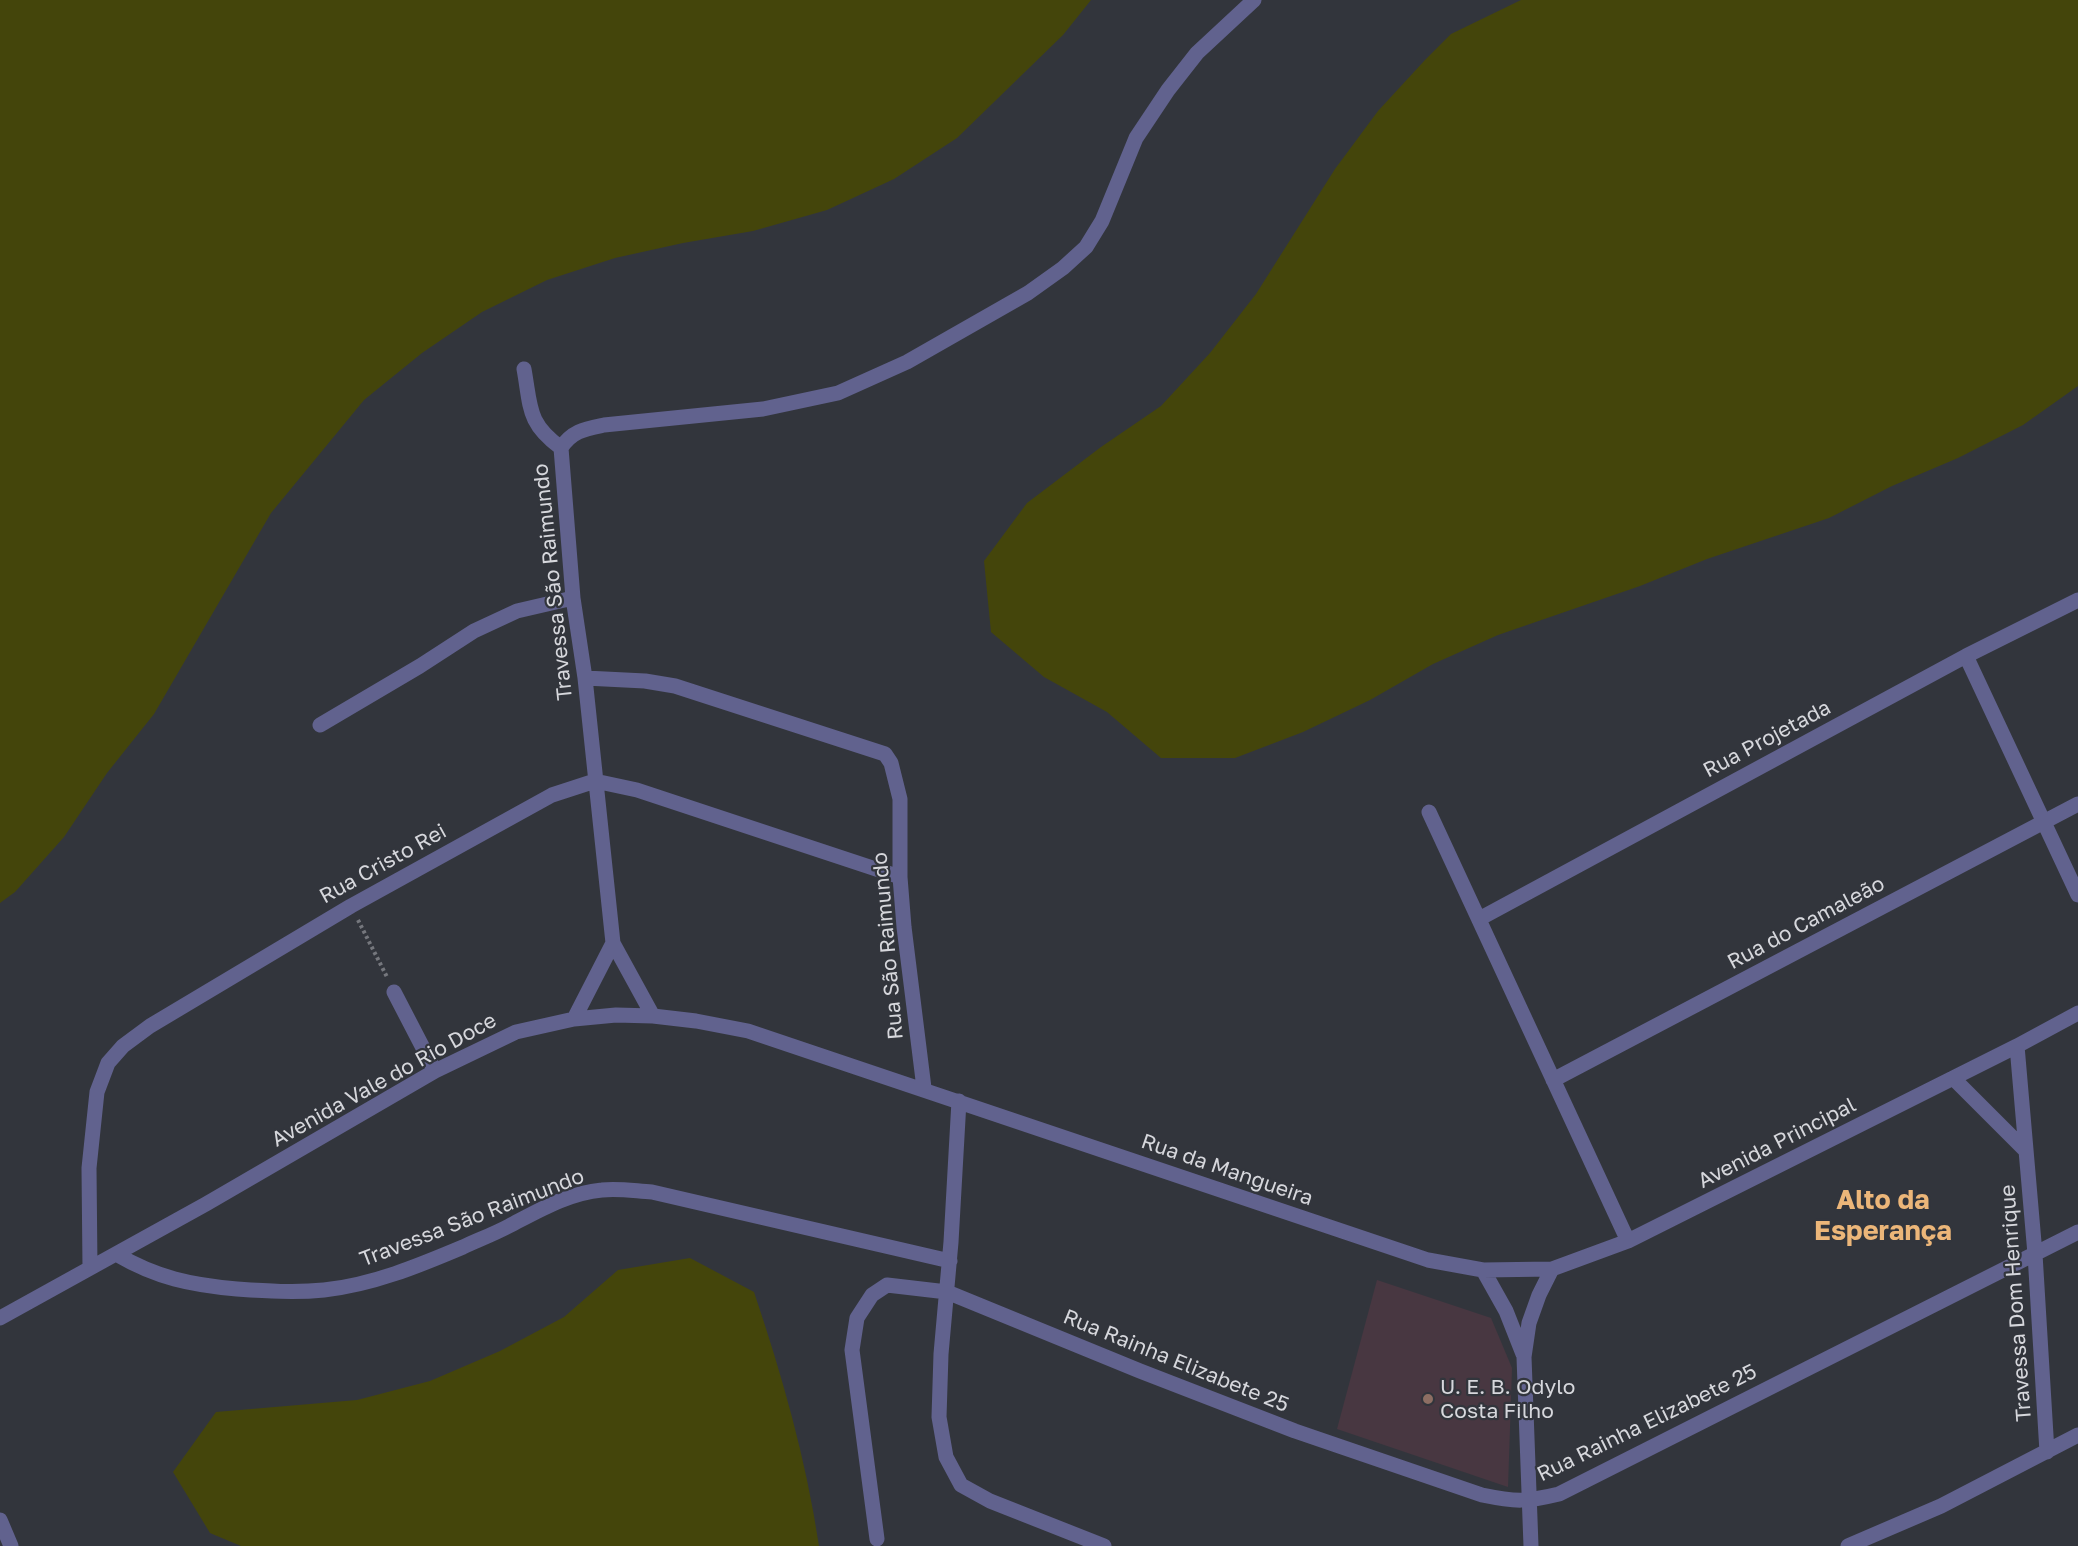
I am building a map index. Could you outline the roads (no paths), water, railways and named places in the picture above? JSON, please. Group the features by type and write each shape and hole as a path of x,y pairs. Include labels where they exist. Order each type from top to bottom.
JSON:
{"street":[{"name":"Travessa São Raimundo","path":"653,1016 613,943 585,678 573,598 561,448 567,438 579,430 604,425 763,409 838,393 907,362 1028,293 1063,268 1086,247 1102,221 1136,138 1142,129 1197,53 1254,0"},
{"path":"524,369 533,418 546,437 561,448"},
{"path":"320,725 474,631 517,611 573,598"},
{"name":"Rua Projetada","path":"1479,919 1966,656 2078,600"},
{"path":"1966,656 2078,895"},
{"name":"Rua São Raimundo","path":"585,678 645,681 675,686 885,754 891,763 900,799 900,877 904,927 924,1088"},
{"path":"595,781 637,790 900,877"},
{"name":"Rua Cristo Rei","path":"90,1268 89,1168 97,1092 108,1063 123,1046 150,1026 351,906 552,795 595,781"},
{"name":"Rua do Camaleão","path":"1553,1080 2078,804"},
{"path":"1429,812 1628,1241"},
{"path":"574,1019 613,943"},
{"path":"394,993 435,1071"},
{"name":"Avenida Principal","path":"1483,1270 1552,1269 1628,1241 2017,1046 2078,1013"},
{"name":"Avenida Vale do Rio Doce","path":"0,1318 435,1071 516,1032 574,1019 616,1016 653,1016 696,1021 748,1030 959,1101"},
{"name":"Travessa Dom Henrique","path":"2017,1046 2035,1254 2047,1452"},
{"path":"1953,1078 2026,1151"},
{"path":"959,1101 950,1262 941,1354 939,1417 946,1457 961,1485 990,1501 1104,1546"},
{"name":"Rua da Mangueira","path":"959,1101 1428,1260 1483,1270"},
{"name":"Travessa São Raimundo","path":"116,1254 138,1267 167,1279 202,1286 275,1292 323,1290 399,1273 487,1236 539,1209 569,1198 601,1190 627,1190 652,1192 950,1262"},
{"name":"Rua Rainha Elizabete 25","path":"947,1292 1295,1431 1482,1495 1507,1500 1530,1501 1559,1494 2078,1232"},
{"path":"1531,1546 1524,1357 1529,1323 1539,1294 1552,1269"},
{"path":"1483,1270 1506,1311 1524,1357"},
{"path":"877,1539 852,1350 857,1318 872,1294 887,1285 947,1292"},
{"path":"1848,1546 1941,1506 2078,1435"},
{"path":"0,1520 11,1546"}],"place":[{"name":"U. E. B. Odylo Costa Filho","path":"1428,1399"}],"district":[{"name":"Alto da Esperança","path":"1883,1216"}]}
